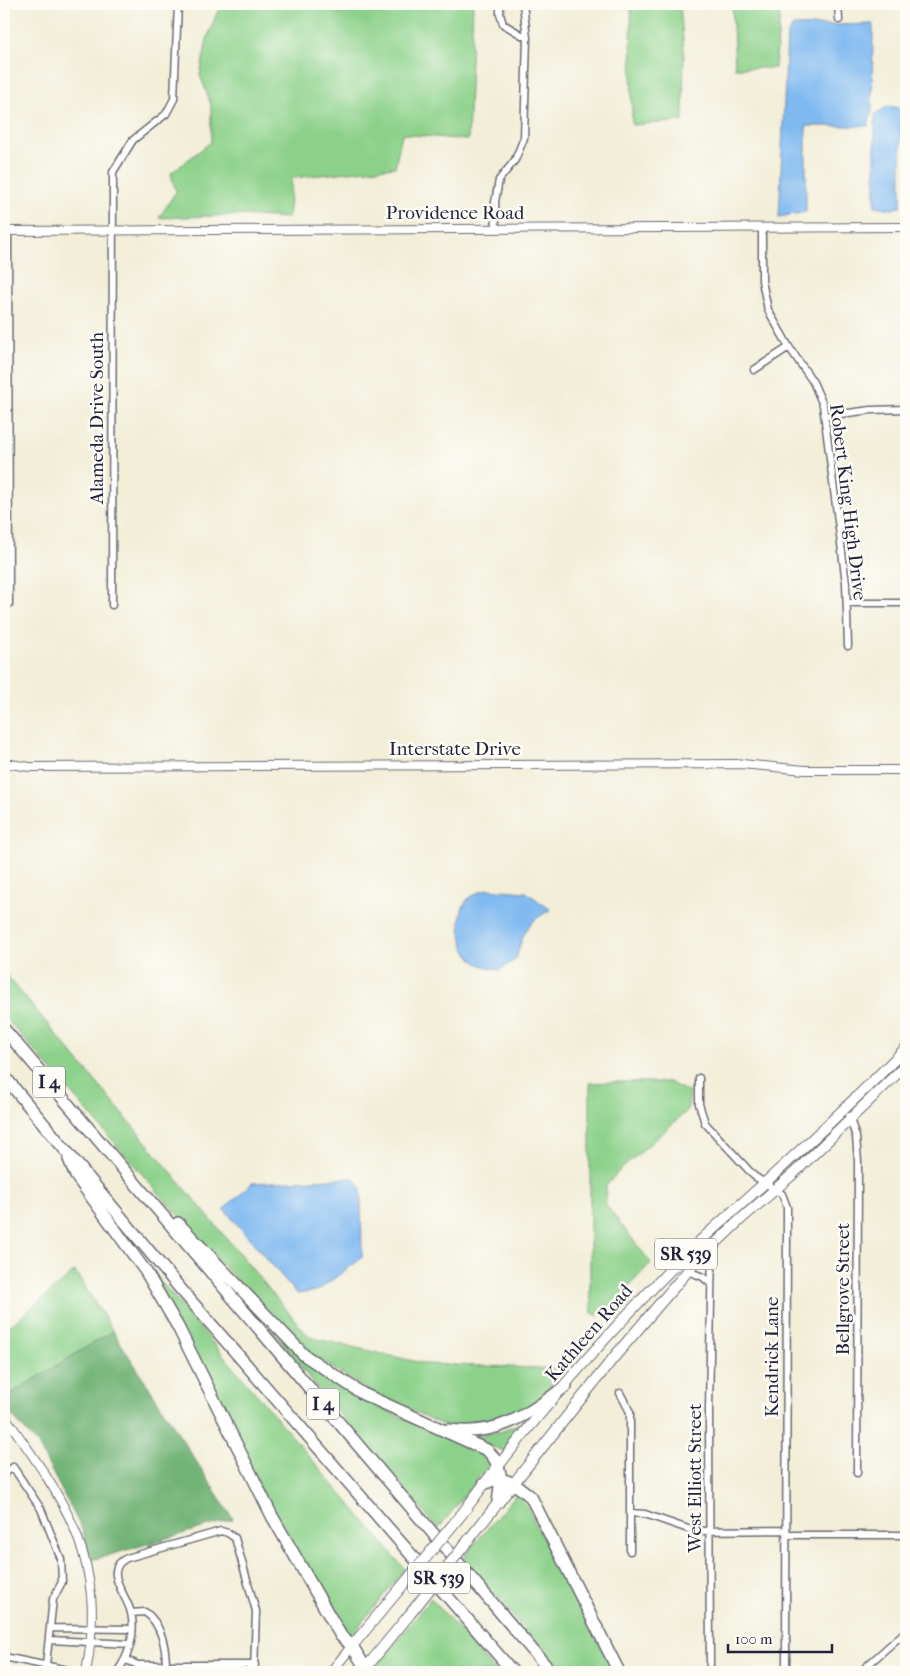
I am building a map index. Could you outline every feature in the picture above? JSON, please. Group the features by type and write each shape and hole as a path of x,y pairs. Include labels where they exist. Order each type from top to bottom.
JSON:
{"highway":[{"name":"I 4","path":"4,1029 551,1672"},
{"name":"I 4","path":"4,1076 178,1286 513,1672"},
{"path":"94,1135 304,1355 363,1394 487,1450 496,1458 501,1478 498,1502"},
{"path":"63,1146 76,1176 146,1272 178,1327 272,1516 341,1636 352,1646 365,1671"},
{"path":"435,1428 463,1432 496,1428 513,1422 530,1412 566,1386"},
{"path":"484,1484 493,1478 501,1478 514,1484 531,1497 619,1672"}],"main road":[{"name":"Kathleen Road","path":"331,1672 461,1515 499,1465 612,1331 683,1257 765,1183 906,1048"},
{"name":"Kathleen Road","path":"365,1671 478,1530 498,1502 616,1356 688,1271 851,1120 906,1065"}],"street":[{"name":"Alameda Drive South","path":"112,605 112,178 116,165 133,140 166,114 174,99 178,4"},
{"path":"500,4 503,24 527,38"},
{"path":"496,229 494,202 499,180 516,160 524,138 527,38 523,4"},
{"path":"838,4 838,20"},
{"name":"Providence Road","path":"6,231 906,227"},
{"name":"Robert King High Drive","path":"762,228 764,294 768,310 789,347 813,382 823,405 848,604 848,646"},
{"path":"6,231 9,604"},
{"path":"754,370 789,347"},
{"path":"825,416 871,410 906,409"},
{"path":"848,604 906,602"},
{"name":"Interstate Drive","path":"4,763 30,767 742,764 820,770 906,770"},
{"path":"699,1078 699,1104 705,1123 742,1165 776,1189"},
{"name":"Bellgrove Street","path":"844,1108 851,1120 856,1137 858,1161 857,1473"},
{"name":"Kendrick Lane","path":"776,1189 782,1194 787,1207 786,1672"},
{"name":"West Elliott Street","path":"710,1672 712,1247"},
{"path":"688,1271 703,1276 711,1284"},
{"path":"620,1393 630,1412 630,1550"},
{"path":"4,1415 50,1480 71,1519 88,1573 92,1630 86,1672"},
{"path":"4,1474 13,1467 41,1509 61,1558 62,1582 53,1599 46,1665"},
{"path":"630,1513 645,1514 687,1530 906,1535"},
{"path":"117,1672 126,1660 130,1644 132,1613 116,1577 116,1570 120,1563 127,1558 217,1532 228,1532 237,1542 255,1606 254,1669 138,1665 126,1660"},
{"path":"132,1613 145,1612 150,1616 165,1643 166,1665"},
{"path":"50,1628 131,1629"},
{"path":"860,1672 906,1631"},
{"path":"50,1640 130,1644"},
{"path":"4,1657 68,1670"}],"green space":[{"path":"224,4 473,4 468,140 402,134 395,167 292,178 288,218 238,215 159,218 177,190 175,189 171,173 211,142 211,105 200,75 207,39 216,15"},
{"path":"631,4 680,4 684,51 683,121 632,125"},
{"path":"732,4 781,4 775,68 735,68"},
{"path":"4,972 309,1337 426,1364 565,1369 542,1396 525,1410 482,1428 445,1426 367,1390 299,1346 210,1252 4,1016"},
{"path":"669,1082 690,1093 687,1111 618,1172 606,1186 606,1205 651,1263 600,1316 592,1313 590,1293 590,1083"},
{"path":"150,1269 405,1569 351,1636 339,1623 256,1484"},
{"path":"75,1271 113,1331 4,1398 4,1331"},
{"path":"269,1327 296,1352 390,1412 466,1446 491,1462 438,1529 319,1390"},
{"path":"113,1331 233,1519 89,1561 83,1531 38,1445 4,1407 4,1398"},
{"path":"528,1421 504,1451 470,1438 503,1431"},
{"path":"518,1492 528,1508 569,1591 616,1672 560,1672 463,1558"},
{"path":"431,1598 496,1672 376,1671 374,1669"}],"water":[{"path":"873,24 872,111 868,126 806,126 806,212 779,217 787,34 793,26"},
{"path":"888,106 901,108 901,206 893,209 875,206 875,114"},
{"path":"487,889 526,892 551,910 531,924 521,942 516,959 500,970 474,961 467,952 461,936 460,919 465,904 469,898"},
{"path":"353,1178 361,1187 362,1258 317,1291 297,1294 224,1209 252,1183"}]}
